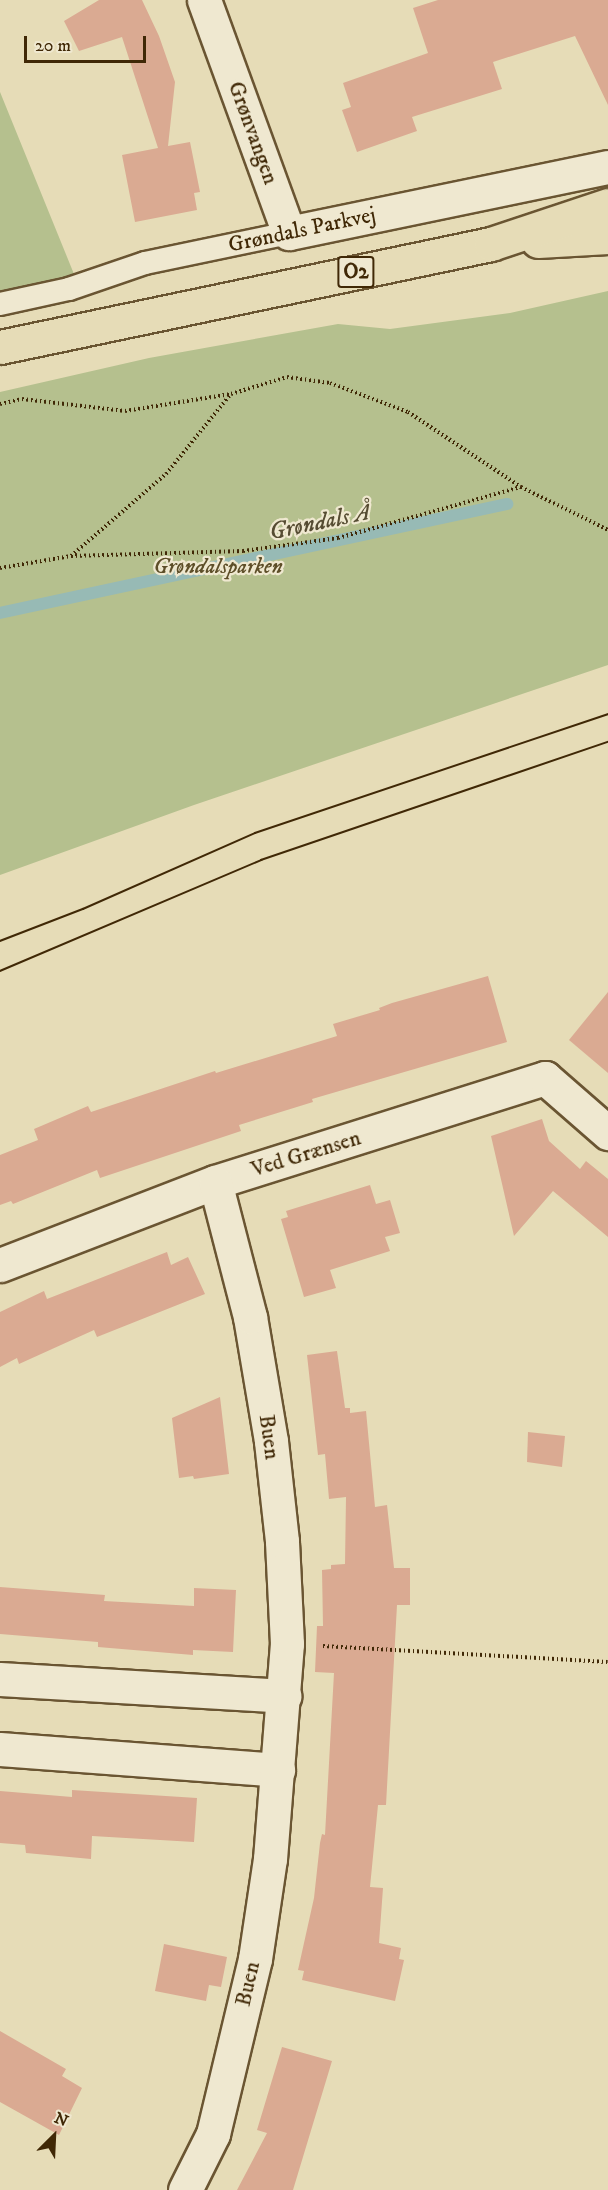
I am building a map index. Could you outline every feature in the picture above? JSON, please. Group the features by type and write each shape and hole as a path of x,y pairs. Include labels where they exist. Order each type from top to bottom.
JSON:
{"main road":[{"name":"O2","path":"0,346 491,244 608,205"},
{"name":"O2","path":"491,244 608,237"}],"street":[{"name":"Grønvangen","path":"204,0 289,233"},
{"name":"Grøndals Parkvej","path":"289,233 608,167"},
{"name":"Ved Grænsen","path":"0,1265 215,1182 545,1078 606,1128"},
{"name":"Buen","path":"185,2190 213,2134 255,1959 270,1859 287,1644 282,1541 271,1441 250,1317 215,1182"},
{"path":"0,1679 284,1696"},
{"path":"0,1749 278,1770"}],"lane":[{"name":"Grøndals Parkvej","path":"0,304 69,290 145,262 289,233"}],"path":[{"path":"0,404 22,399 125,411 231,394 287,377 330,383 408,412 521,487 608,530"},
{"path":"71,556 166,474 231,394"},
{"path":"0,568 71,556 243,552 327,539 521,487"},
{"path":"287,1644 608,1662"}],"green space":[{"path":"0,92 76,279 0,295"},
{"name":"Grøndalsparken","path":"608,291 608,665 194,805 0,875 0,392 149,358 338,324 390,329 510,313"}],"building":[{"path":"99,0 142,0 159,36 175,82 168,146 190,142 200,192 194,193 197,210 135,222 122,155 158,148 122,37 79,51 64,21"},
{"path":"438,0 608,0 608,105 575,36 493,62 502,89 412,117 417,131 357,152 342,110 351,107 343,83 428,53 413,8"},
{"path":"488,976 507,1042 312,1099 313,1102 239,1125 241,1131 100,1178 97,1170 13,1204 11,1201 0,1205 0,1155 38,1140 34,1129 88,1106 91,1112 215,1071 216,1073 337,1036 333,1024 380,1010 379,1008 392,1003"},
{"path":"608,992 608,1073 569,1040"},
{"path":"542,1119 549,1141 580,1169 586,1161 608,1179 608,1237 553,1191 514,1236 491,1136"},
{"path":"370,1185 376,1204 390,1200 400,1233 385,1237 390,1251 330,1270 336,1288 304,1297 281,1219 288,1217 286,1211"},
{"path":"167,1252 171,1265 188,1257 205,1294 97,1337 94,1330 19,1364 17,1358 0,1367 0,1312 44,1291 47,1299"},
{"path":"337,1351 345,1408 350,1408 350,1413 366,1411 375,1507 387,1505 394,1568 410,1568 410,1605 397,1605 386,1805 378,1805 370,1887 383,1888 379,1943 401,1948 399,1959 404,1960 395,2001 302,1980 304,1971 298,1970 314,1898 320,1843 322,1834 325,1835 334,1673 315,1672 317,1626 323,1626 322,1570 331,1569 331,1565 345,1564 346,1497 329,1499 325,1454 318,1455 307,1355"},
{"path":"220,1397 229,1474 194,1479 193,1476 179,1478 172,1418"},
{"path":"528,1432 565,1436 562,1467 527,1462"},
{"path":"0,1587 105,1595 104,1601 194,1606 194,1588 236,1590 233,1652 193,1650 193,1655 98,1647 98,1642 0,1634"},
{"path":"72,1790 197,1798 194,1842 92,1836 91,1859 26,1853 25,1845 0,1843 0,1791 72,1797"},
{"path":"164,1944 227,1957 221,1987 209,1985 206,2001 155,1991"},
{"path":"0,2031 66,2069 62,2076 82,2088 59,2135 0,2102"},
{"path":"282,2047 332,2061 293,2190 237,2190 267,2133 257,2130"}],"waterway":[{"name":"Grøndals Å","path":"0,613 507,504"}],"tram line":[{"path":"0,941 83,909 255,833 608,714"},
{"path":"0,971 261,860 608,742"}]}
